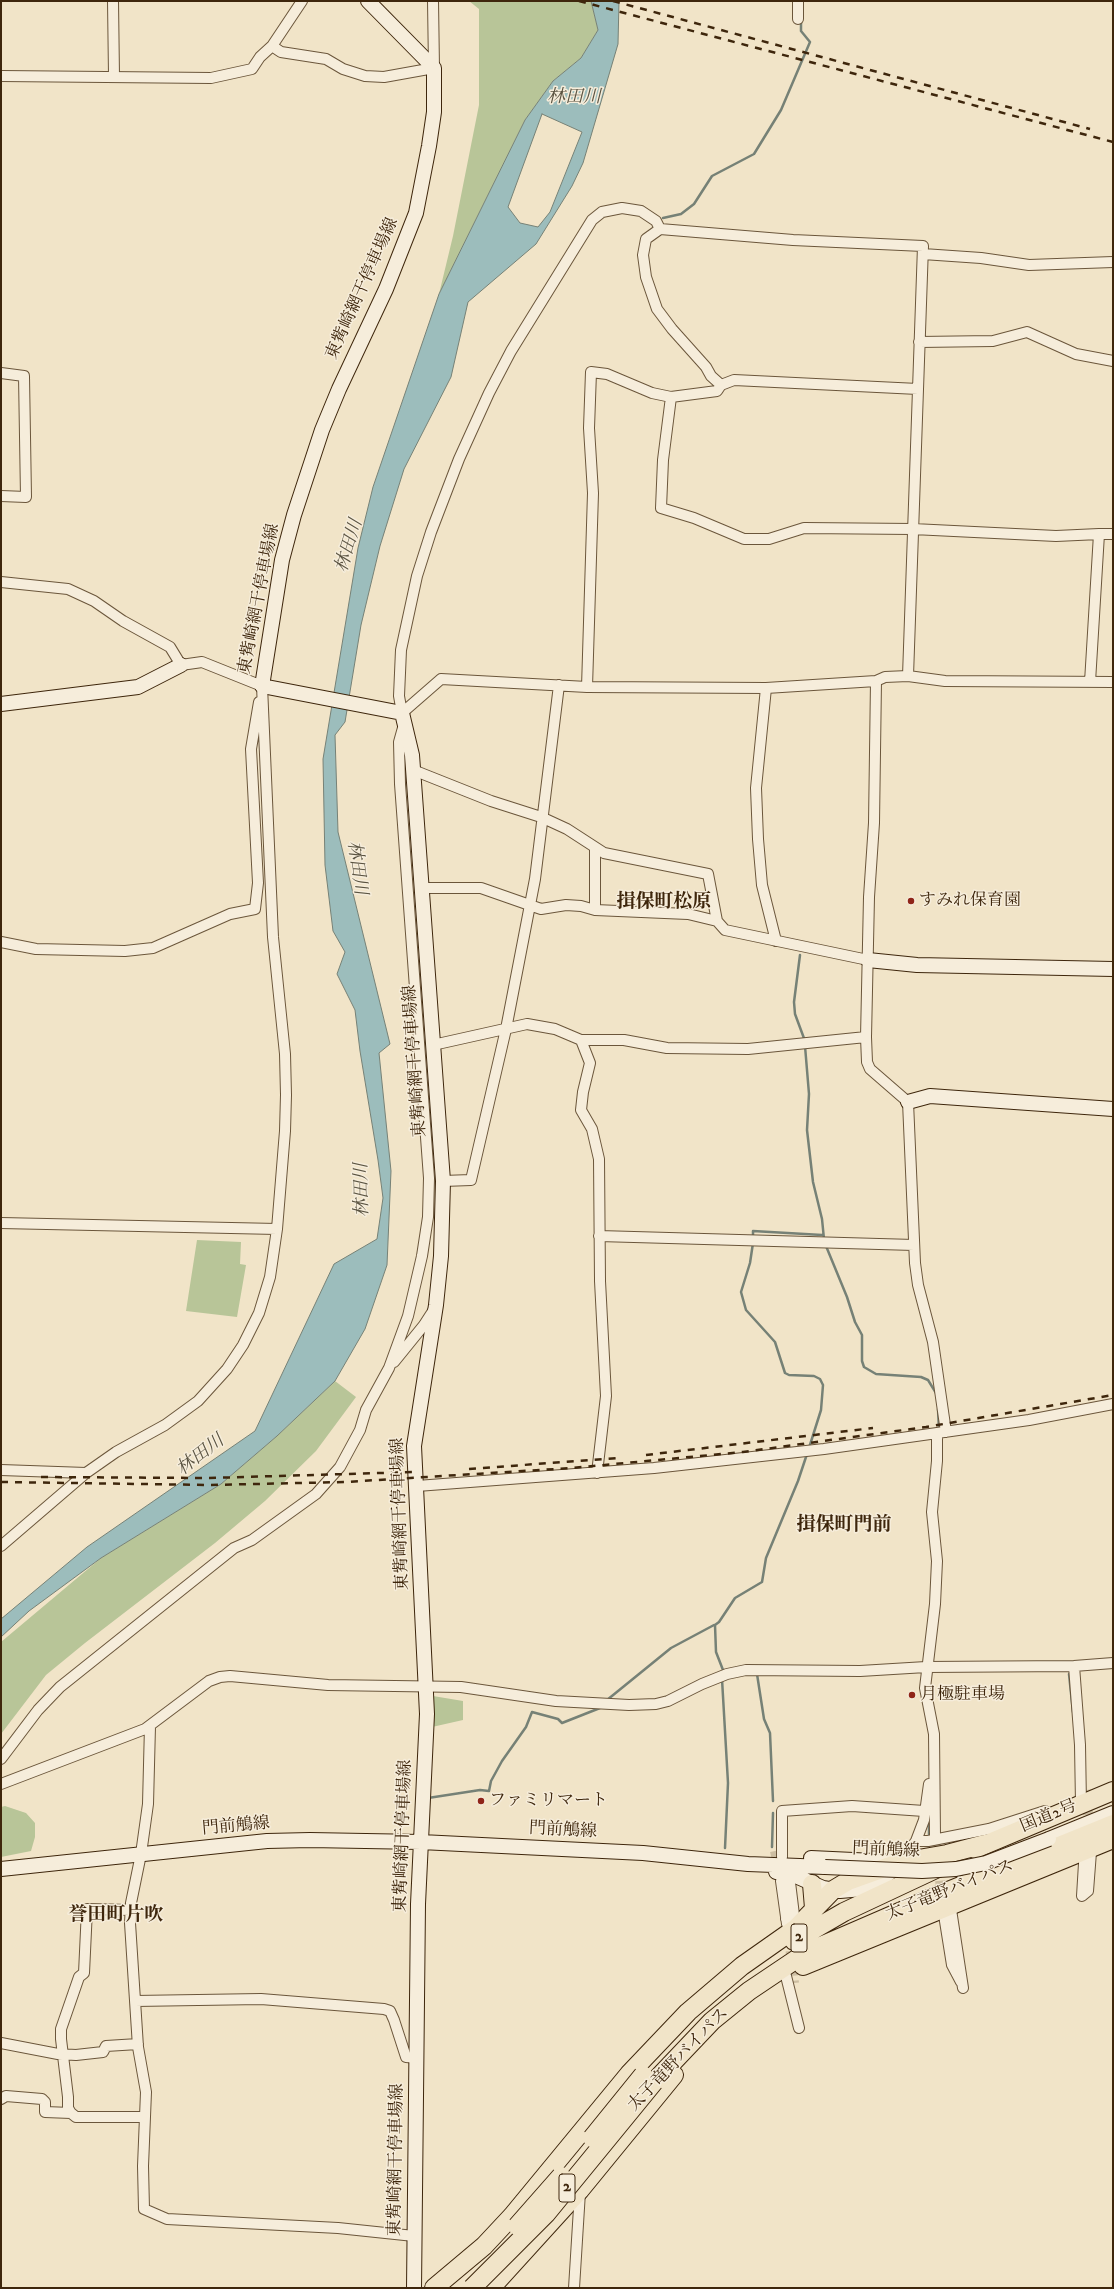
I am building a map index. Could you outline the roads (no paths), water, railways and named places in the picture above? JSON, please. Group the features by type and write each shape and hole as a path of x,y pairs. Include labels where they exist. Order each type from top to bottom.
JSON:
{"highway":[{"name":"国道2号","path":"985,1844 1083,1797 1113,1791"},
{"name":"2","path":"924,1875 1113,1801"},
{"name":"太子竜野バイパス","path":"451,2288 492,2252 557,2182 645,2082 712,2021 749,1991 807,1952 864,1926 948,1904 1086,1846 1113,1824"},
{"path":"1086,1846 1113,1839"},
{"name":"太子竜野バイパス","path":"472,2288 546,2214 645,2082 701,2012 779,1951 810,1930 985,1844"},
{"path":"491,2288 582,2187 688,2012 742,1966 796,1928 833,1890 848,1881 901,1862 985,1844"},
{"path":"812,1884 814,1908"},
{"path":"793,1976 948,1904"},
{"path":"434,2288 484,2246 507,2222 577,2137 645,2082 692,2054 736,2014 864,1926"},
{"path":"577,2137 582,2187"},
{"path":"507,2222 552,2222"}],"main road":[{"path":"368,1 434,68"},
{"name":"東觜崎網干停車場線","path":"414,2288 421,1842 426,1686 414,1446 436,1305 441,1256 443,1181 413,770 403,718 262,686 282,560 322,430 339,388 386,289 416,213 434,112 434,68"},
{"path":"1,704 138,687 181,665"},
{"path":"868,960 917,965 1113,968"},
{"path":"908,1102 930,1096 1113,1109"},
{"name":"門前鵤線","path":"1,1869 274,1841 358,1840 674,1855 748,1864 922,1871 956,1869 986,1863 1049,1840 1113,1813"},
{"path":"643,1854 699,1867 785,1878 833,1890"},
{"path":"674,1855 779,1854 901,1862"}],"street":[{"path":"113,1 114,76"},
{"path":"1,76 210,78 252,69 260,57 272,46 302,1"},
{"path":"272,46 281,52 326,59 343,69 365,76 384,77 434,68 433,1"},
{"path":"798,1 798,19"},
{"path":"1,1759 38,1710 60,1687 234,1548 252,1540 316,1494 340,1467 360,1430 366,1410 389,1368 408,1316 422,1256 428,1217 429,1178 400,784 399,742 403,718 400,696 401,650 417,576 431,532 459,458 492,386 511,351 592,220 602,212 622,208 641,211 656,221 660,229"},
{"path":"721,386 672,329 658,309 646,277 643,255 646,239 660,229 793,240 923,246 908,676"},
{"path":"923,254 981,258 1029,265 1113,262"},
{"path":"919,342 993,341 1027,332 1076,354 1113,361"},
{"path":"587,687 588,597 593,493 589,428 591,372 607,374 652,393 671,397 717,391 721,386 734,380 918,389"},
{"path":"1,373 24,376 26,497 1,496"},
{"path":"671,397 663,460 661,508 694,518 744,539 769,539 804,528 913,529 1056,536 1113,534"},
{"path":"1090,682 1099,534"},
{"path":"1,582 68,589 94,601 123,621 170,647 181,665 202,662 262,686"},
{"path":"403,718 441,679 587,687 766,688 876,681 885,677 908,676 945,681 1113,682"},
{"path":"876,681 874,823 869,897 866,1037 867,1062 870,1069 908,1102 914,1245 918,1285 933,1342 941,1433 932,1512 937,1561 935,1604 926,1667 925,1688 934,1734 933,1773 935,1836"},
{"path":"443,1181 471,1180 506,1029 539,852 541,817 559,685"},
{"path":"1,942 36,949 125,951 153,948 230,914 255,909 258,883 251,748 262,686"},
{"path":"1,1546 86,1473 116,1452 165,1425 198,1401 227,1369 243,1346 259,1313 270,1277 277,1229 285,1131 285,1054 273,937 262,686"},
{"path":"766,688 756,788 762,885 776,941"},
{"path":"413,770 490,801 541,817 567,829 595,849 604,853 708,874 717,921 725,930 868,960"},
{"path":"595,849 595,910"},
{"path":"422,888 481,888 541,909 566,904 595,910 688,914 717,921"},
{"path":"433,1045 526,1024 555,1029 581,1040 624,1040 667,1048 748,1048 866,1037"},
{"path":"581,1040 590,1063 583,1092 581,1110 592,1129 599,1159 599,1236 606,1396 601,1426 597,1472"},
{"path":"1,1223 277,1229"},
{"path":"599,1236 914,1245"},
{"path":"389,1368 424,1325 436,1305"},
{"path":"417,1486 597,1472 824,1449 1029,1420 1113,1404"},
{"path":"1,1470 86,1473"},
{"path":"1,1784 145,1729 209,1681 220,1677 230,1676 328,1685 426,1686 490,1690 556,1701 656,1704 727,1674 746,1670 834,1672 926,1667 1074,1666 1113,1663"},
{"path":"1074,1666 1083,1797 1113,1783"},
{"path":"150,1726 150,1779 141,1854 130,1910 138,2044 146,2092 144,2118 144,2209 152,2214 167,2219 338,2228 414,2236"},
{"path":"901,1862 916,1841 924,1820 927,1790 933,1773"},
{"path":"779,1854 782,1811 852,1806 924,1811"},
{"path":"916,1841 928,1841 989,1829 1043,1815"},
{"path":"916,1841 930,1857"},
{"path":"785,1878 794,1914 787,1922"},
{"path":"948,1904 963,1988 952,1965 948,1904"},
{"path":"70,2113 68,2108 61,2029 79,1977 84,1973 87,1909 130,1910"},
{"path":"135,2001 261,1999 384,2009 390,2011 406,2056 417,2058"},
{"path":"1,2043 64,2054 103,2052 106,2046 138,2044"},
{"path":"1,2099 6,2096 42,2099 45,2102 45,2112 70,2113 76,2117 144,2118"},
{"path":"574,2288 582,2187"}],"water":[{"name":"林田川","path":"591,1 619,1 618,44 583,163 572,186 536,244 468,302 451,377 404,469 380,546 361,625 345,722 335,735 338,832 390,1044 379,1053 391,1171 387,1265 365,1329 335,1381 277,1436 221,1484 101,1558 29,1611 1,1637 1,1619 87,1547 255,1431 334,1264 377,1239 383,1198 378,1160 360,1051 355,1010 337,974 345,952 333,931 325,865 323,759 358,548 373,487 439,294 525,120 553,81 581,58 598,30","holes":["542,114 582,132 550,212 538,227 520,223 508,207"]}],"waterway":[{"path":"663,218 681,214 694,204 712,176 754,154 781,110 810,42 801,31 801,20"},
{"path":"800,955 794,1002 795,1014 805,1041"},
{"path":"805,1046 809,1094 807,1130 813,1182 822,1219 824,1239"},
{"path":"753,1238 753,1231 822,1235"},
{"path":"753,1243 750,1263 741,1292 746,1310 775,1342 785,1373 789,1375 814,1376 820,1379 823,1385 821,1410 809,1448"},
{"path":"826,1246 847,1297 855,1322 862,1335 862,1361 864,1367 876,1374 921,1377 928,1380 936,1393"},
{"path":"938,1409 939,1430"},
{"path":"723,1670 716,1652 715,1625 719,1622 735,1598 762,1582 766,1558 798,1481 807,1454"},
{"path":"607,1700 671,1648 714,1625"},
{"path":"755,1673 757,1674 764,1719 770,1733 773,1801"},
{"path":"1069,1674 1073,1712"},
{"path":"722,1679 728,1783 725,1848"},
{"path":"428,1798 480,1790 489,1791 491,1781 502,1761 526,1727 532,1712 558,1719 562,1723 600,1708"},
{"path":"772,1847 773,1813"},
{"path":"929,1816 929,1834"}],"tunnel":[{"path":"1086,1790 1089,1828"},
{"path":"935,1836 942,1897"},
{"path":"775,1851 779,1870"},
{"path":"789,1936 794,1983"}],"railway":[{"path":"579,1 1113,142"},
{"path":"613,1 1090,129"},
{"path":"1,1482 209,1485 345,1482 572,1468 743,1452 926,1427 1113,1395"},
{"path":"646,1455 873,1428"},
{"path":"469,1469 618,1458"},
{"path":"41,1477 209,1478 415,1472"}],"place":[{"name":"すみれ保育園","path":"911,901"},
{"name":"月極駐車場","path":"912,1695"},
{"name":"ファミリマート","path":"481,1801"}],"district":[{"name":"揖保町松原","path":"664,903"},
{"name":"揖保町門前","path":"844,1526"},
{"name":"誉田町片吹","path":"116,1916"}]}
